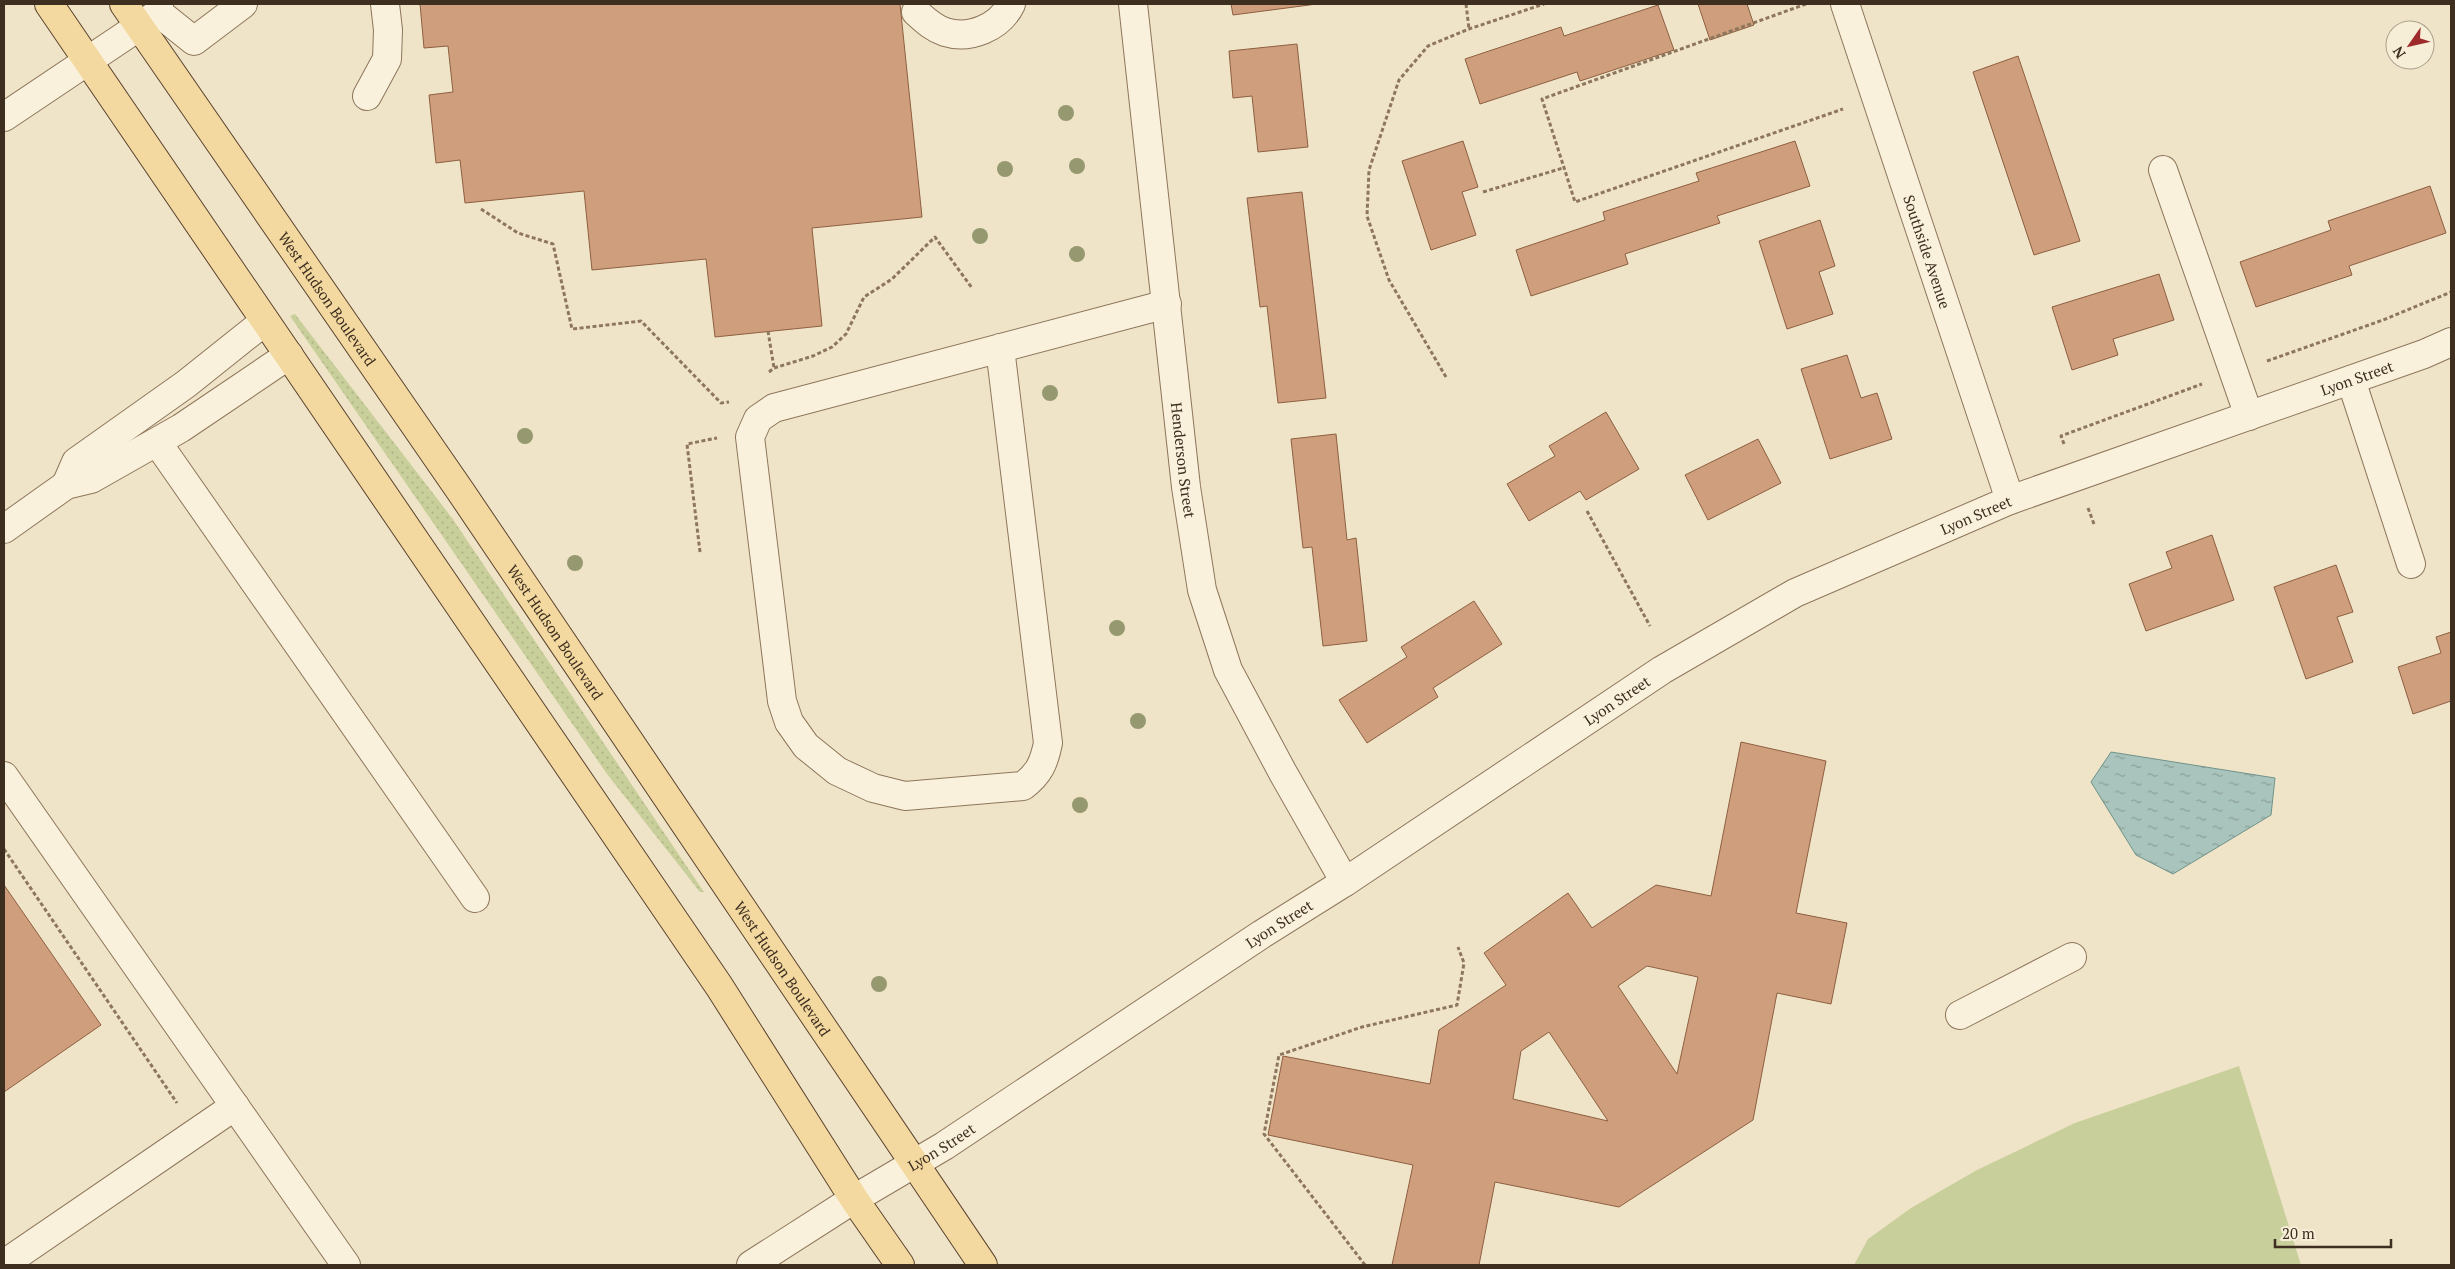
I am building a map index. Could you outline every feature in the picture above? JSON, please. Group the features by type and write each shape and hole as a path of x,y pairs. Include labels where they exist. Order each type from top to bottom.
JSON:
{"main road":[{"path":"49,4 719,986 854,1199 900,1265"},
{"name":"West Hudson Boulevard","path":"124,4 152,15 466,500 983,1265"}],"street":[{"path":"4,117 89,62 152,15 194,41 244,4"},
{"path":"367,96 387,59 388,30 385,4"},
{"path":"916,12 929,25 946,32 963,34 981,32 996,23 1011,4"},
{"name":"Henderson Street","path":"1133,4 1186,487 1202,590 1228,670 1283,773 1345,882"},
{"name":"Southside Avenue","path":"1845,4 2010,500"},
{"path":"2164,170 2249,416"},
{"path":"1000,348 1048,743 1044,763 1035,777 1023,786 905,796 873,788 838,771 806,746 789,722 782,701 750,437 758,418 774,408 1000,348 1167,304"},
{"path":"66,485 76,462 186,384 265,320"},
{"name":"Lyon Street","path":"754,1264 854,1199 944,1146 1262,934 1345,882 1662,670 1721,634 1795,593 2010,500 2351,380 2451,342"},
{"path":"4,529 66,485 91,479 181,428 289,355"},
{"path":"2351,380 2411,564"},
{"path":"157,442 475,898"},
{"path":"4,776 346,1265"},
{"path":"1960,1015 2072,957"},
{"path":"4,1264 235,1106"}],"path":[{"path":"1466,4 1469,29"},
{"path":"1446,377 1389,280 1368,216 1370,170 1400,80 1428,46 1469,29 1544,4"},
{"path":"1806,4 1542,100 1575,202 1851,107"},
{"path":"1483,192 1564,168"},
{"path":"481,210 518,233 553,244 572,329 640,321 721,403 735,401"},
{"path":"768,374 774,368 813,356 832,347 846,334 864,297 892,279 935,238 972,288"},
{"path":"768,331 774,368"},
{"path":"700,552 688,444 720,438"},
{"path":"1587,511 1650,626"},
{"path":"4,849 181,1110"},
{"path":"1365,1265 1264,1134 1279,1055 1362,1027 1457,1005 1464,963 1458,947"}],"green space":[{"path":"295,314 452,518 704,892 700,892 607,774 290,316"},
{"path":"2239,1066 2301,1265 1854,1265 1868,1239 1911,1208 1977,1170 2075,1123"}],"water":[{"path":"2111,752 2275,778 2271,815 2173,874 2136,855 2091,782"}],"building":[{"path":"420,4 900,4 922,217 812,228 822,326 715,337 706,259 592,270 584,191 465,203 460,160 436,163 429,95 453,92 448,46 424,48"},
{"path":"1231,4 1317,4 1233,15"},
{"path":"1698,4 1747,4 1754,25 1710,40"},
{"path":"1658,5 1674,50 1580,81 1577,72 1480,104 1465,59 1561,27 1564,36"},
{"path":"1297,44 1308,147 1258,152 1252,96 1233,98 1229,51"},
{"path":"2018,56 2080,241 2034,255 1973,72"},
{"path":"1463,141 1478,187 1462,192 1476,235 1431,250 1402,161"},
{"path":"1795,141 1810,186 1717,216 1720,223 1625,254 1628,264 1531,296 1516,250 1605,220 1603,212 1699,181 1696,173"},
{"path":"2430,186 2446,233 2349,266 2352,275 2256,307 2240,262 2331,230 2328,221"},
{"path":"1302,192 1326,398 1278,403 1267,306 1260,307 1247,198"},
{"path":"1820,220 1835,266 1819,272 1833,314 1787,329 1759,241"},
{"path":"2159,274 2174,320 2113,339 2118,355 2072,370 2052,307"},
{"path":"1847,355 1861,398 1877,393 1892,439 1830,459 1801,369"},
{"path":"1606,412 1639,469 1586,500 1580,491 1529,521 1507,484 1555,456 1549,446"},
{"path":"1336,434 1347,540 1356,538 1367,641 1323,646 1312,547 1303,548 1291,439"},
{"path":"1758,439 1781,483 1708,520 1685,475"},
{"path":"2212,535 2234,600 2146,631 2129,584 2172,568 2166,552"},
{"path":"2336,565 2353,612 2337,617 2353,662 2306,679 2274,587"},
{"path":"1474,601 1502,644 1433,688 1438,697 1367,743 1339,700 1407,657 1401,647"},
{"path":"2451,632 2451,701 2413,714 2398,667 2441,653 2436,637"},
{"path":"1741,742 1826,761 1796,913 1847,923 1831,1004 1777,993 1753,1120 1619,1207 1495,1182 1479,1265 1392,1265 1413,1165 1268,1135 1283,1056 1430,1084 1439,1030 1506,985 1484,953 1568,893 1592,928 1656,885 1711,896","holes":["1647,966 1698,977 1677,1074 1618,986","1549,1032 1608,1121 1513,1099 1521,1051"]},
{"path":"4,885 101,1025 4,1092"}]}
